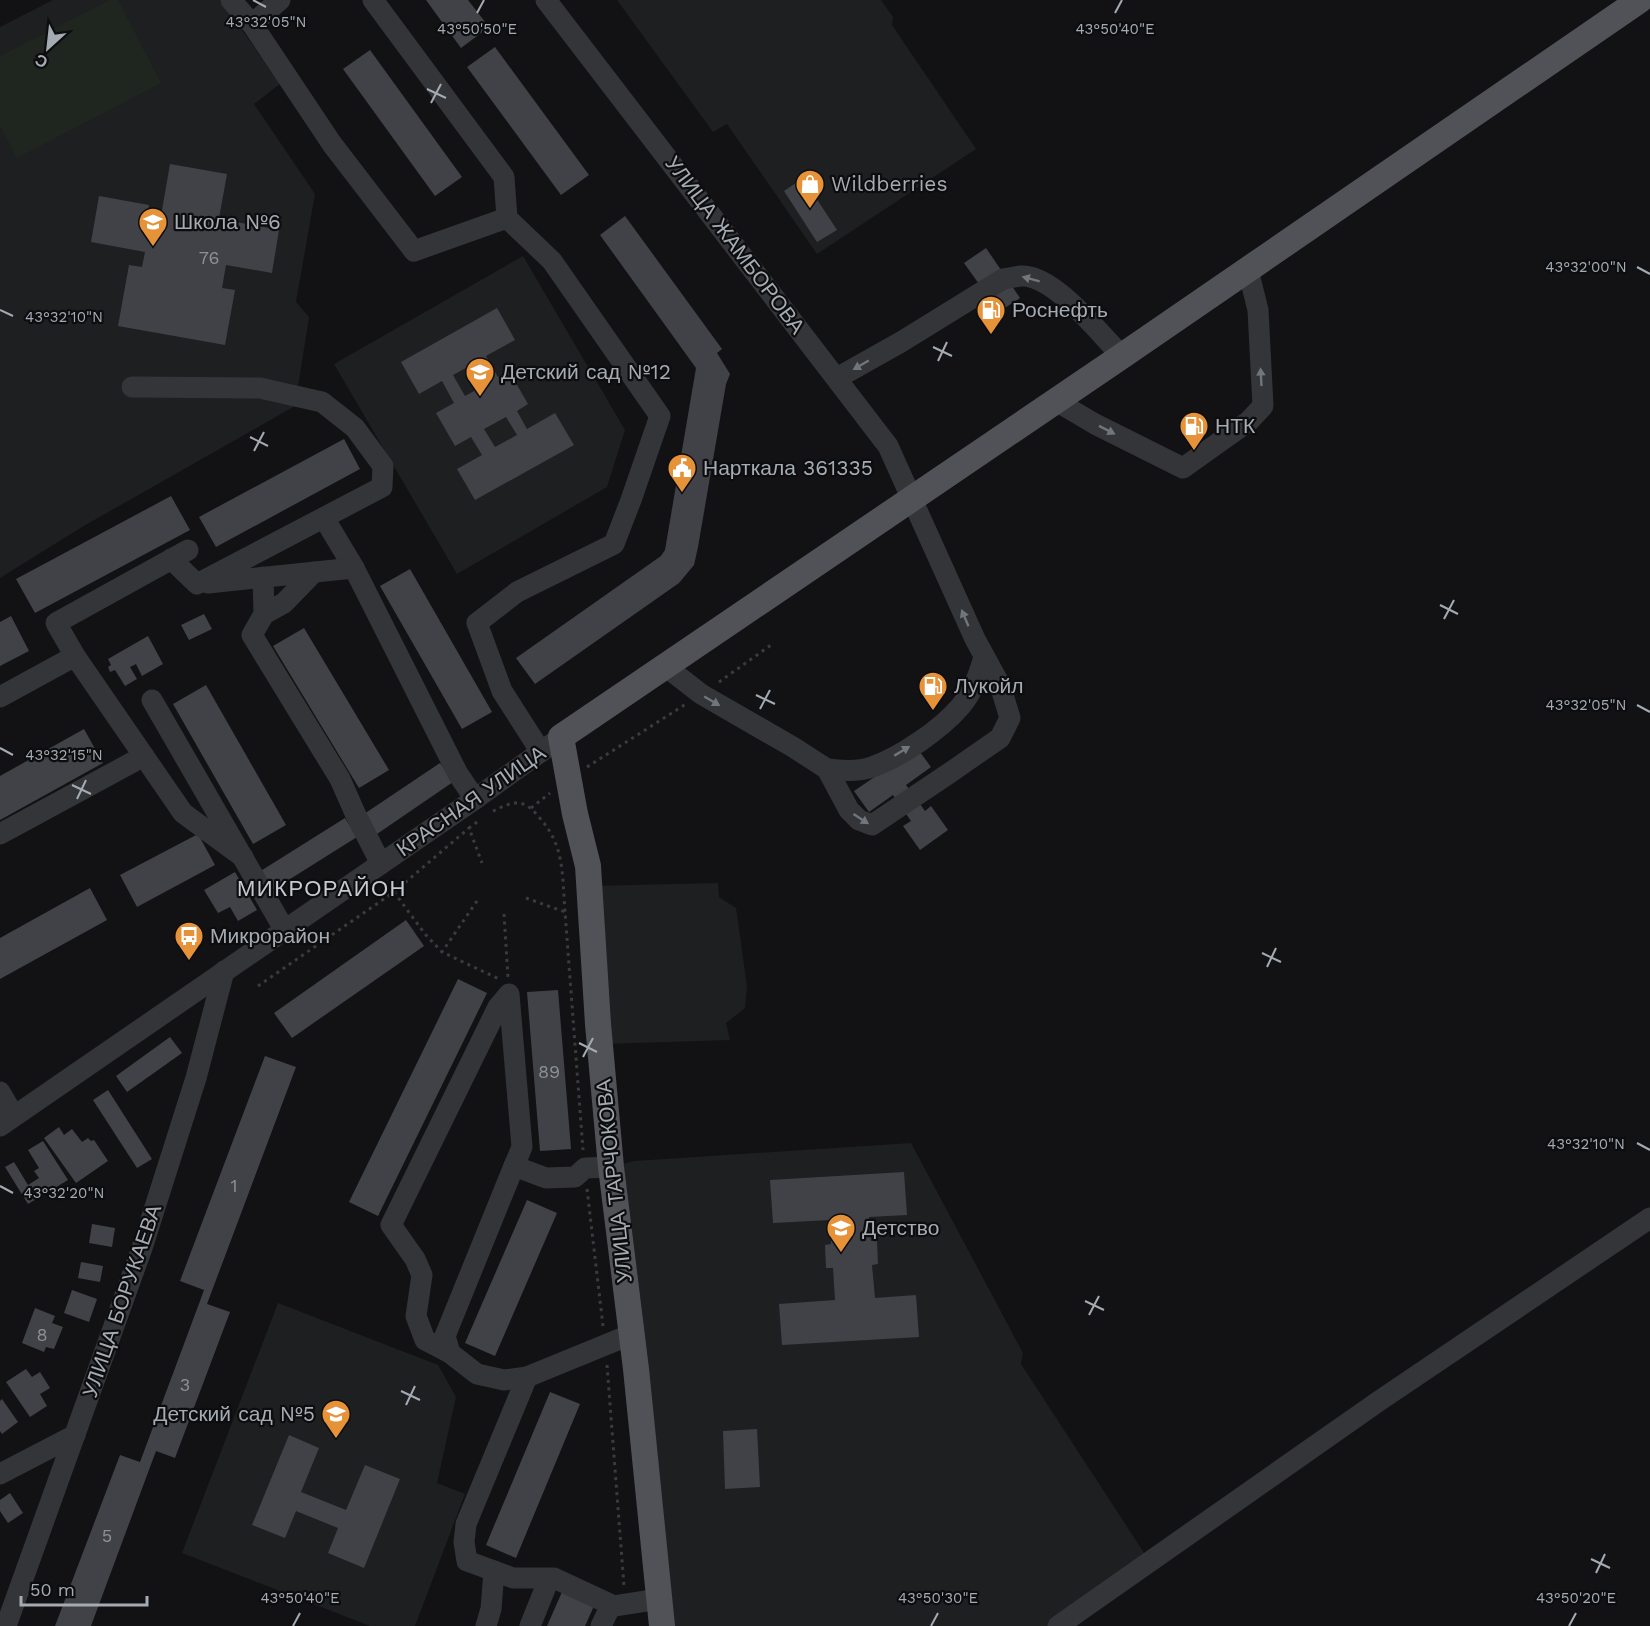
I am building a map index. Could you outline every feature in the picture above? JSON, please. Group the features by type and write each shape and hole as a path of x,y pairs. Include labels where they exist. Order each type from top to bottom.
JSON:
{"main road":[{"name":"КРАСНАЯ УЛИЦА","path":"551,745 1640,0"},
{"name":"УЛИЦА ТАРЧОКОВА","path":"551,745 575,813 588,866 598,1024 611,1167 632,1334 662,1626"}],"street":[{"path":"231,0 252,24 332,144 414,251 507,218"},
{"path":"252,24 280,0"},
{"path":"373,0 504,177 507,218 552,261 660,416 614,544 517,592 477,623 502,691 551,745"},
{"name":"УЛИЦА ЖАМБОРОВА","path":"546,0 888,446 975,639 1000,684 1010,718 1000,738 872,825 859,820 849,810 826,770"},
{"path":"1056,401 1183,468 1249,421 1263,406 1258,310 1248,270"},
{"path":"837,378 901,342 1003,279 1019,276 1030,277 1060,294 1122,356"},
{"path":"132,387 260,388 322,402 355,428 383,466 382,487 197,584"},
{"path":"324,518 354,568 458,774 483,810"},
{"path":"197,584 179,555 56,623 75,656 183,813 243,857"},
{"path":"197,584 354,568"},
{"path":"264,614 284,603 314,572"},
{"path":"263,578 264,614 252,635 340,779 381,864"},
{"path":"0,697 75,656"},
{"path":"665,666 701,694 793,747 826,770 845,771 872,767 898,754 934,731 961,706 976,681 984,657"},
{"path":"152,700 284,929"},
{"name":"КРАСНАЯ УЛИЦА","path":"7,1121 381,864 483,810 551,745"},
{"path":"0,834 144,756"},
{"name":"УЛИЦА БОРУКАЕВА","path":"6,1626 142,1248 196,1078 224,971"},
{"path":"450,1353 445,1336 522,1147 509,994 498,1008 391,1226 415,1259 422,1275 416,1316 425,1340 450,1353 477,1374 504,1380 527,1377 632,1334"},
{"path":"0,1092 7,1121"},
{"path":"514,1167 546,1178 575,1177 585,1168 611,1167"},
{"path":"1058,1626 1379,1401 1650,1218"},
{"path":"527,1377 466,1524 464,1542 467,1561 513,1578 554,1578 618,1605 659,1599"},
{"path":"0,1474 75,1435"},
{"path":"486,1626 491,1609 494,1571"},
{"path":"530,1626 549,1579"},
{"path":"602,1626 618,1605"}],"path":[{"path":"258,986 394,892 469,828 483,810 518,803 531,808 551,832 559,849 585,1168 605,1346 618,1605"},
{"path":"469,828 482,863"},
{"path":"394,892 425,934 442,951 476,970 509,983 504,914"},
{"path":"526,898 565,912"},
{"path":"442,951 477,902"}],"shaded area":[{"name":"Школа №6","path":"53,0 221,0 280,84 254,104 315,194 296,302 309,317 295,406 82,527 0,578 0,27"},
{"path":"110,0 118,0 161,83 17,158 0,126 0,56"},
{"path":"617,0 881,0 893,17 892,25 976,149 817,254 727,124 713,132"},
{"name":"Детский сад №12","path":"523,256 625,430 607,487 457,574 334,364"},
{"path":"718,883 719,897 736,908 747,986 745,1008 726,1023 730,1040 600,1044 590,886"},
{"path":"911,1143 1023,1353 1021,1364 1150,1562 1058,1626 662,1626 611,1167 634,1161"},
{"name":"Детский сад №5","path":"278,1303 438,1365 456,1397 437,1483 465,1494 415,1626 370,1626 182,1553"}],"building":[{"path":"426,0 468,0 489,27 461,48"},
{"path":"495,47 589,175 561,195 467,67"},
{"path":"370,50 462,177 435,196 343,69"},
{"path":"170,164 227,174 217,229 229,231 231,221 279,230 272,273 226,265 222,288 235,290 225,345 118,326 129,265 142,267 145,252 91,242 99,196 149,205 148,213 161,216"},
{"name":"Wildberries","path":"803,178 837,230 817,242 784,191"},
{"path":"625,216 722,349 717,353 730,374 726,384 698,547 694,565 679,583 535,684 516,658 661,556 665,550 696,368 600,235"},
{"path":"986,248 1020,298 999,312 964,263"},
{"path":"497,308 515,340 486,356 498,377 509,371 528,404 517,411 527,429 555,413 574,445 475,500 457,469 482,455 471,437 455,446 436,413 454,403 442,381 419,394 401,362","holes":["475,363 487,384 465,396 453,375","506,417 517,435 495,447 484,429"]},
{"path":"344,439 360,469 216,547 199,517"},
{"path":"171,496 190,530 35,613 16,579"},
{"path":"410,569 492,712 462,729 380,586"},
{"path":"204,614 212,629 189,640 181,625"},
{"path":"11,616 29,651 0,666 0,622"},
{"path":"304,628 389,770 359,788 273,646"},
{"path":"148,636 163,664 142,676 136,664 130,667 137,679 125,686 115,670 110,672 108,667 111,665 108,659"},
{"path":"206,685 286,825 253,844 173,704"},
{"path":"84,729 103,763 0,820 0,776"},
{"path":"917,748 931,767 906,785 925,811 931,806 948,830 920,850 903,826 911,821 893,795 869,812 854,791"},
{"path":"440,763 453,782 377,834 364,814"},
{"path":"345,818 357,837 271,891 259,872"},
{"path":"198,834 215,865 137,907 120,875"},
{"path":"235,872 257,910 238,921 230,907 218,913 204,890"},
{"path":"90,888 107,920 0,979 0,938"},
{"path":"406,920 424,946 292,1038 274,1013"},
{"path":"458,979 487,993 378,1216 349,1202"},
{"path":"558,990 571,1149 540,1151 527,992"},
{"path":"170,1037 182,1053 127,1092 116,1076"},
{"path":"265,1056 296,1067 207,1304 230,1312 175,1458 156,1451 91,1626 55,1626 120,1455 140,1462 200,1301 204,1290 180,1281"},
{"path":"108,1090 152,1159 137,1168 93,1100"},
{"path":"59,1127 64,1135 72,1129 82,1142 88,1138 91,1141 94,1140 108,1161 76,1183 44,1138"},
{"path":"43,1141 68,1180 28,1204 5,1167 14,1162 28,1185 39,1178 34,1171 39,1168 28,1150"},
{"path":"904,1172 907,1215 869,1217 871,1241 877,1241 878,1264 872,1265 875,1298 916,1295 919,1337 782,1345 779,1304 835,1300 833,1268 826,1268 825,1245 831,1244 830,1220 773,1223 770,1180"},
{"path":"527,1200 557,1213 495,1356 465,1343"},
{"path":"92,1224 115,1228 112,1247 89,1243"},
{"path":"81,1262 103,1266 100,1282 78,1278"},
{"path":"72,1290 97,1299 89,1322 64,1313"},
{"path":"35,1308 55,1316 52,1323 63,1327 54,1349 46,1347 44,1352 22,1343"},
{"path":"26,1369 32,1377 40,1372 50,1388 40,1394 47,1406 30,1417 6,1382"},
{"path":"550,1392 580,1404 516,1558 486,1545"},
{"path":"2,1399 18,1422 2,1434 0,1431 0,1401"},
{"path":"757,1429 760,1487 725,1489 723,1431"},
{"path":"289,1435 319,1448 301,1492 346,1510 365,1465 400,1479 364,1568 328,1553 338,1528 296,1511 285,1538 252,1525"},
{"path":"10,1493 23,1513 8,1523 0,1511 0,1500"},
{"path":"562,1592 594,1606 585,1626 547,1626"}],"place":[{"name":"Wildberries","path":"810,210"},
{"name":"Школа №6","path":"153,248"},
{"name":"Роснефть","path":"991,336"},
{"name":"Детский сад №12","path":"480,398"},
{"name":"НТК","path":"1194,452"},
{"name":"Нарткала 361335","path":"682,494"},
{"name":"Лукойл","path":"933,712"},
{"name":"Микрорайон","path":"189,962"},
{"name":"Детство","path":"841,1254"},
{"name":"Детский сад №5","path":"336,1440"}],"district":[{"name":"МИКРОРАЙОН","path":"322,888"}]}
